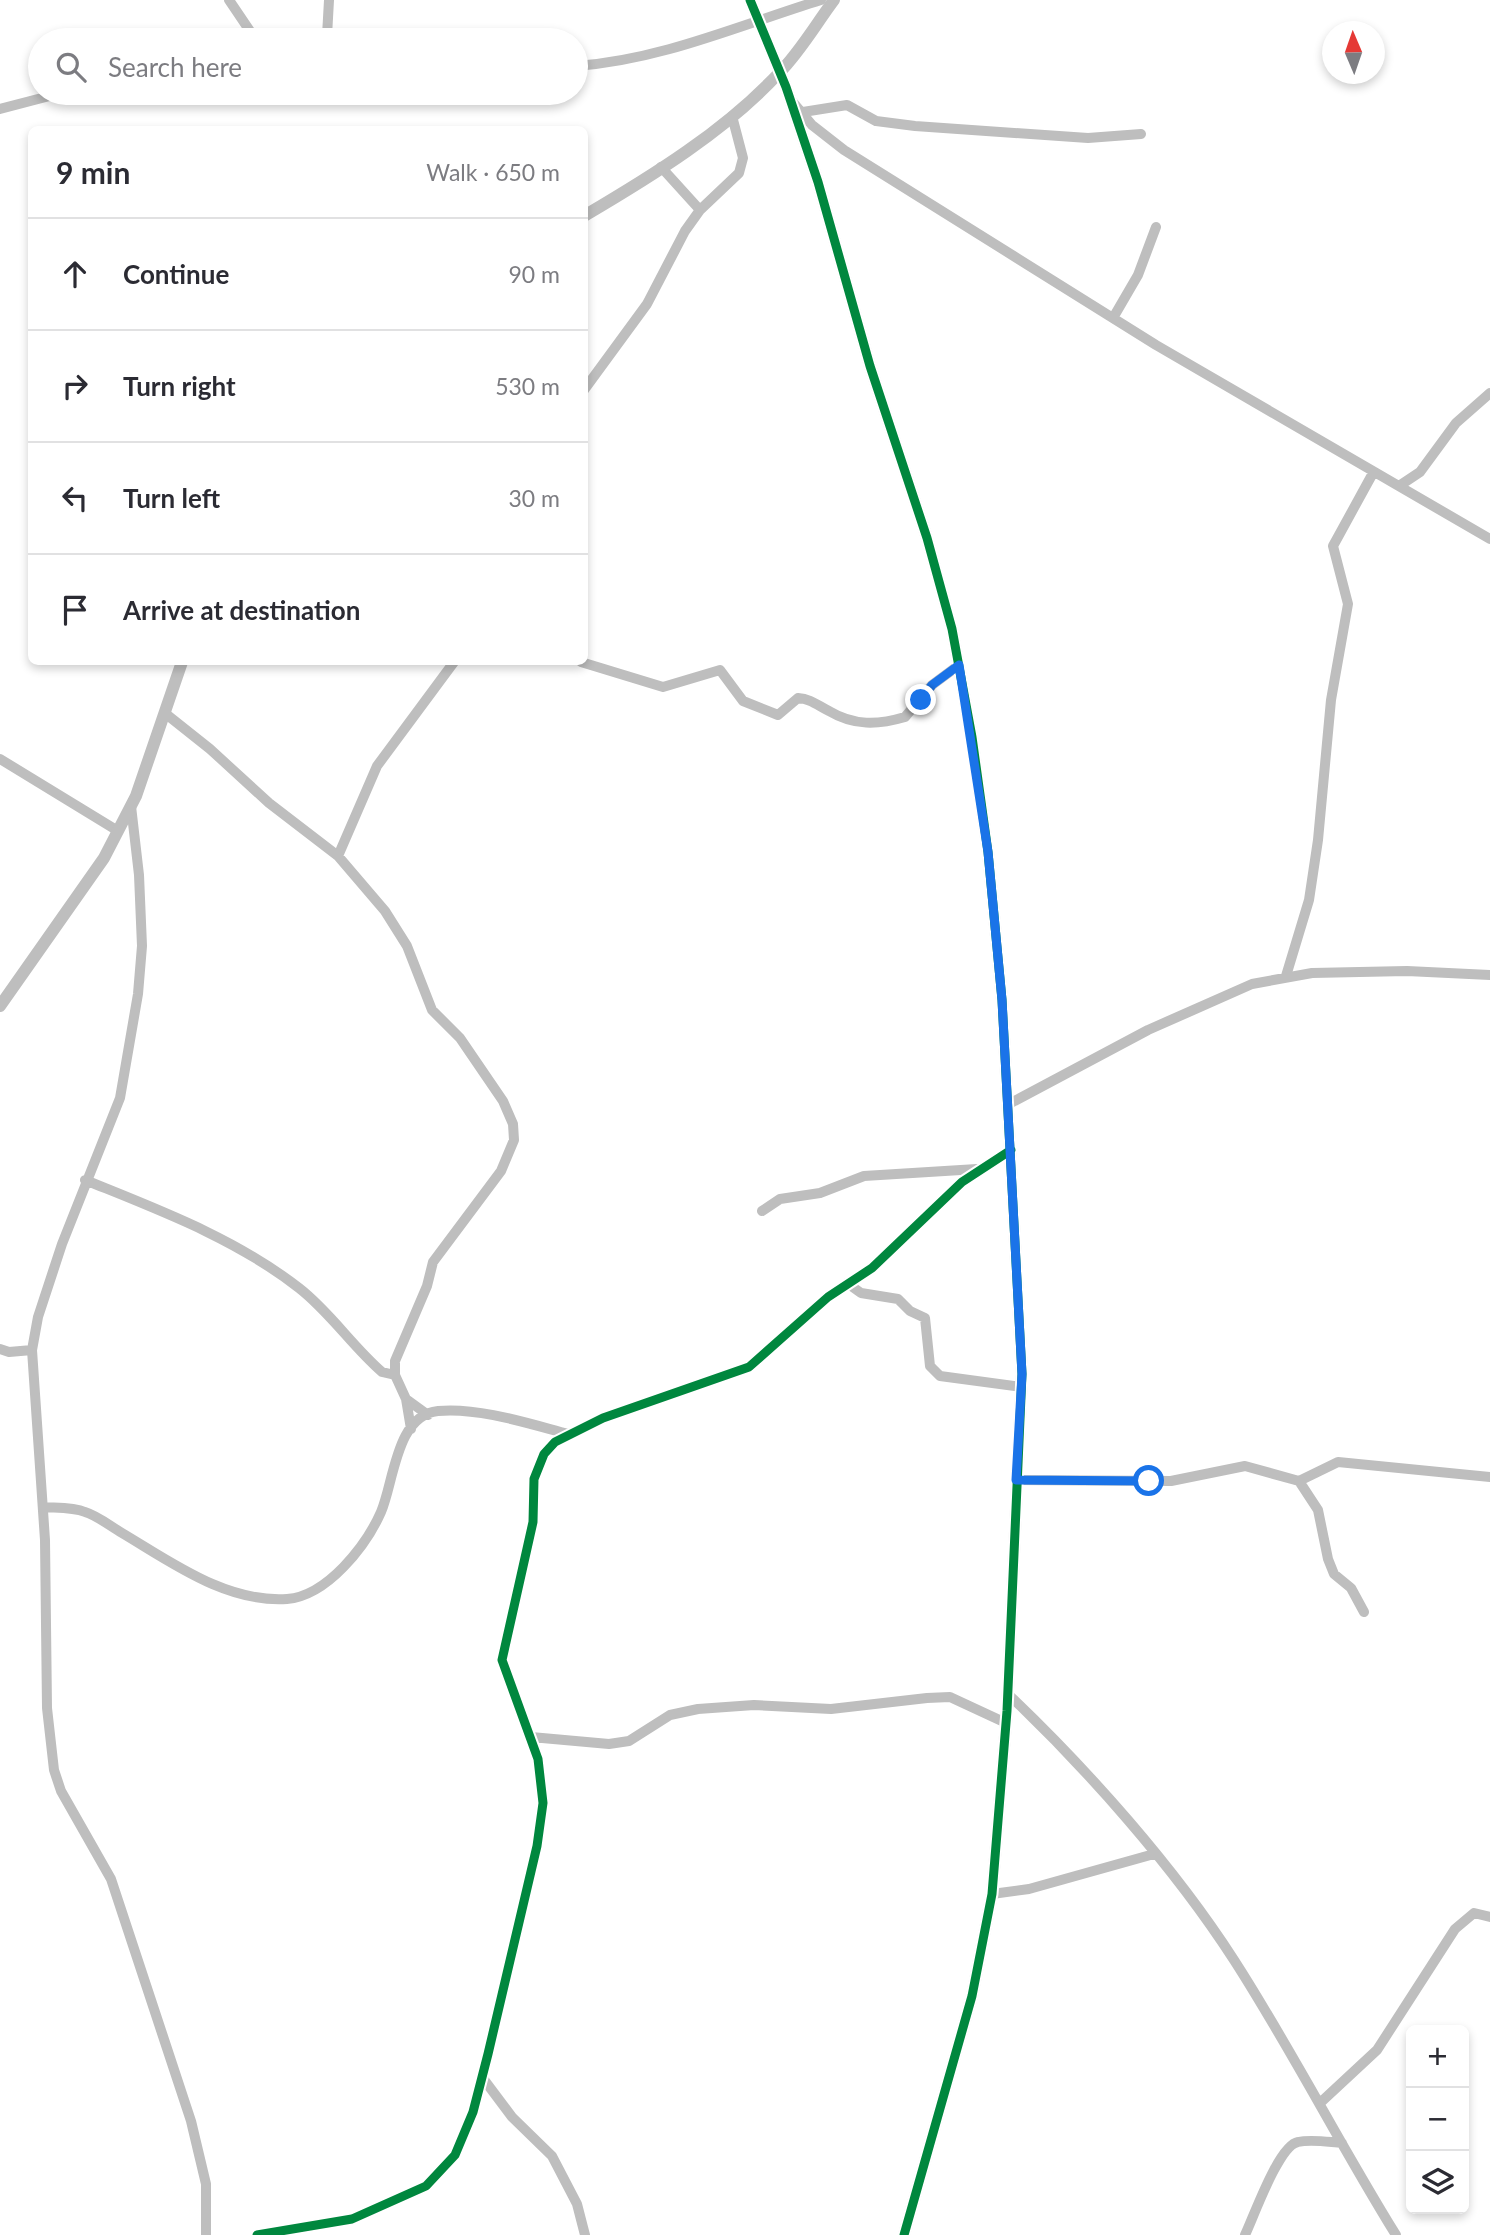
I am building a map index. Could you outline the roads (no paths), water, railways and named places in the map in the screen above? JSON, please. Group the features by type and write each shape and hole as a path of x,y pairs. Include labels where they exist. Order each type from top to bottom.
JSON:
{"street":[{"path":"229,0 248,28"},
{"path":"327,28 329,0"},
{"path":"750,0 780,72 818,183 870,366 927,538 959,665 988,852 1002,1000 1012,1150 1022,1387 1006,1723 992,1894 972,1996 904,2235"},
{"path":"588,65 610,64 693,43 821,0"},
{"path":"588,213 661,167 732,116 780,72 834,0"},
{"path":"790,100 812,125 844,150 1113,318 1422,502 1490,539"},
{"path":"0,109 28,102"},
{"path":"803,112 847,105 876,121 915,126 1088,138 1141,134"},
{"path":"588,385 647,304 700,210 739,173 743,158 732,116"},
{"path":"661,167 700,210"},
{"path":"1113,318 1138,275 1156,227"},
{"path":"1399,486 1420,472 1456,423 1490,393"},
{"path":"1286,976 1309,900 1318,840 1331,700 1348,604 1333,547 1373,473"},
{"path":"588,664 663,687 720,670 743,701 778,715 798,698 810,699 831,713 861,724 905,717 932,685 959,665"},
{"path":"0,1006 104,858 131,806 166,714 181,665"},
{"path":"338,856 377,766 452,665"},
{"path":"166,714 338,856 384,911 407,946 432,1010 460,1038 503,1101 513,1124 514,1140 502,1171 433,1262 427,1286 395,1361 395,1375 406,1399 411,1429"},
{"path":"0,759 118,831"},
{"path":"131,806 139,875 142,946 138,993 120,1098 85,1180 38,1317 32,1350 43,1507 47,1708 54,1770 61,1791 111,1879 191,2121 206,2184 206,2235"},
{"path":"1007,1105 1148,1030 1252,984 1286,976 1407,971 1490,975"},
{"path":"257,2235 352,2219 426,2186 455,2155 473,2112 538,1835 542,1803 538,1759 502,1660 533,1522 534,1479 544,1454 555,1442 568,1434 603,1418 749,1367 847,1283 872,1268 977,1169 1012,1150"},
{"path":"762,1211 780,1199 820,1193 864,1176 977,1169"},
{"path":"85,1180 190,1222 245,1251 300,1289 382,1371 395,1375"},
{"path":"847,1283 861,1293 898,1299 910,1311 925,1318 930,1366 940,1376 1022,1387"},
{"path":"0,1349 9,1352 32,1350"},
{"path":"406,1399 428,1415"},
{"path":"43,1507 84,1511 208,1583 254,1597 289,1599 323,1586 360,1546 381,1513 404,1439 411,1429 428,1415 437,1411 513,1419 568,1434"},
{"path":"1299,1481 1338,1462 1490,1476"},
{"path":"1016,1480 1171,1482 1245,1466 1299,1481 1318,1510 1328,1559 1334,1574 1351,1588 1364,1612"},
{"path":"1008,1693 1058,1742 1154,1854 1233,1958 1396,2235"},
{"path":"531,1737 609,1744 629,1741 670,1715 698,1709 754,1705 831,1709 950,1697 1006,1723"},
{"path":"992,1894 1030,1889 1154,1854"},
{"path":"1320,2103 1377,2050 1455,1929 1474,1913 1490,1917"},
{"path":"482,2077 512,2117 552,2156 578,2204 584,2235"},
{"path":"1245,2235 1266,2186 1290,2145 1298,2142 1342,2143"}]}
